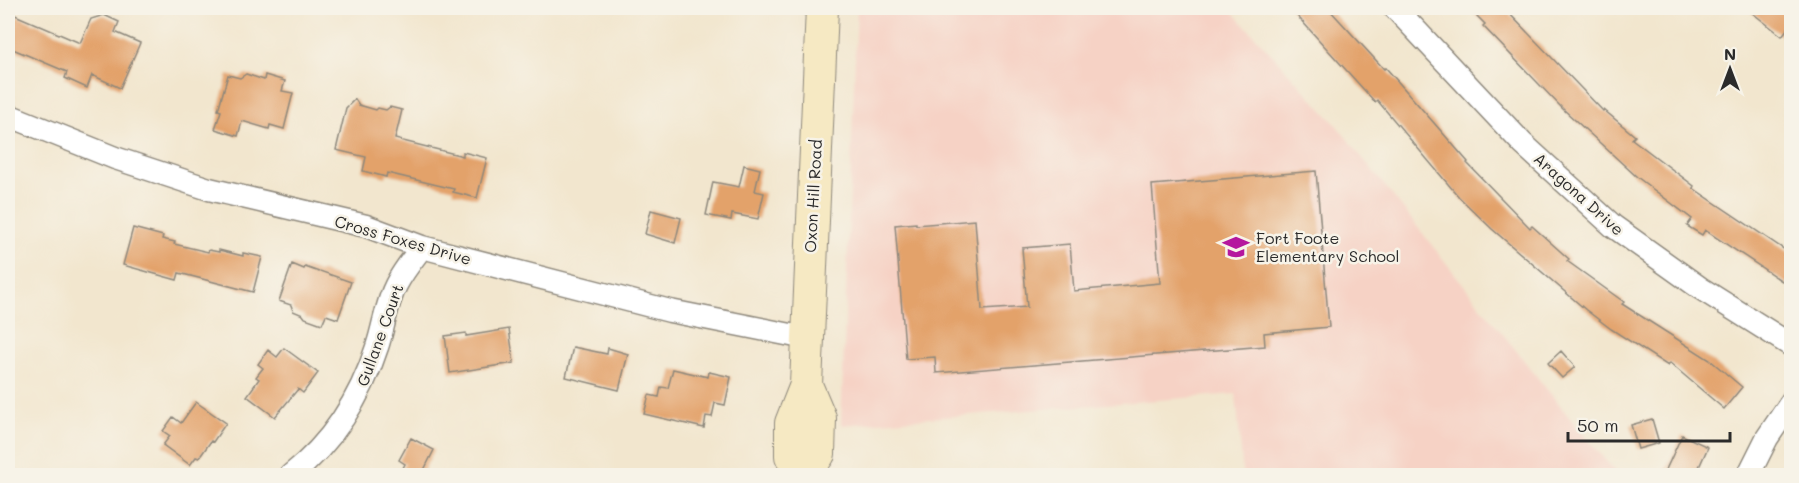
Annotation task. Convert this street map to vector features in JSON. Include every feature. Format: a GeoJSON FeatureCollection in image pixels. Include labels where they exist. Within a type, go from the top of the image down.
{"type":"FeatureCollection","features":[{"type":"Feature","properties":{"kind":"main road","name":"Oxon Hill Road"},"geometry":{"type":"LineString","coordinates":[[803,476],[791,456],[791,423],[806,385],[806,338],[822,8]]}},
{"type":"Feature","properties":{"kind":"street","name":"Aragona Drive"},"geometry":{"type":"LineString","coordinates":[[1395,8],[1523,144],[1613,226],[1700,288],[1791,346]]}},
{"type":"Feature","properties":{"kind":"street","name":"Cross Foxes Drive"},"geometry":{"type":"LineString","coordinates":[[8,115],[115,158],[220,192],[366,226],[422,246],[670,311],[806,338]]}},
{"type":"Feature","properties":{"kind":"street","name":"Gullane Court"},"geometry":{"type":"LineString","coordinates":[[291,476],[322,447],[360,391],[396,284],[422,246]]}},
{"type":"Feature","properties":{"kind":"street"},"geometry":{"type":"LineString","coordinates":[[1748,476],[1767,438],[1791,401]]}},
{"type":"Feature","properties":{"kind":"shaded area"},"geometry":{"type":"Polygon","coordinates":[[[857,8],[1229,8],[1333,121],[1577,427],[1618,475],[1243,475],[1236,394],[841,425],[857,8]]]}},
{"type":"Feature","properties":{"kind":"building"},"geometry":{"type":"Polygon","coordinates":[[[1290,8],[1328,8],[1384,69],[1386,68],[1467,163],[1530,228],[1532,226],[1569,259],[1567,261],[1624,302],[1622,304],[1710,360],[1742,387],[1724,409],[1670,363],[1668,366],[1586,310],[1492,229],[1459,197],[1377,100],[1375,102],[1290,8]]]}},
{"type":"Feature","properties":{"kind":"building"},"geometry":{"type":"Polygon","coordinates":[[[1469,8],[1504,8],[1603,111],[1635,136],[1632,139],[1694,186],[1693,188],[1791,254],[1791,287],[1705,230],[1702,235],[1687,226],[1692,219],[1637,177],[1563,109],[1483,26],[1485,24],[1469,8]]]}},
{"type":"Feature","properties":{"kind":"building"},"geometry":{"type":"Polygon","coordinates":[[[1746,8],[1791,8],[1791,24],[1782,36],[1746,8]]]}},
{"type":"Feature","properties":{"kind":"building"},"geometry":{"type":"Polygon","coordinates":[[[8,12],[80,43],[91,19],[104,15],[119,22],[115,32],[140,43],[120,88],[92,75],[87,88],[65,78],[67,72],[8,47],[8,12]]]}},
{"type":"Feature","properties":{"kind":"building"},"geometry":{"type":"Polygon","coordinates":[[[246,74],[264,80],[265,75],[285,81],[282,91],[293,93],[284,129],[270,125],[269,129],[242,121],[238,136],[215,129],[228,75],[240,78],[246,74]]]}},
{"type":"Feature","properties":{"kind":"building"},"geometry":{"type":"Polygon","coordinates":[[[355,99],[359,105],[376,110],[378,108],[386,110],[390,107],[402,110],[395,139],[463,156],[463,152],[487,158],[477,198],[453,192],[454,189],[387,173],[386,177],[363,171],[366,157],[336,150],[346,108],[355,99]]]}},
{"type":"Feature","properties":{"kind":"building"},"geometry":{"type":"Polygon","coordinates":[[[744,165],[760,169],[755,191],[764,193],[758,219],[732,214],[731,220],[706,215],[713,182],[739,187],[744,165]]]}},
{"type":"Feature","properties":{"kind":"building"},"geometry":{"type":"Polygon","coordinates":[[[1316,171],[1329,327],[1264,333],[1265,346],[936,373],[935,357],[906,359],[895,225],[975,220],[982,310],[1027,307],[1022,248],[1070,244],[1074,291],[1160,283],[1152,185],[1316,171]]]}},
{"type":"Feature","properties":{"kind":"building"},"geometry":{"type":"Polygon","coordinates":[[[651,210],[681,218],[675,243],[645,234],[651,210]]]}},
{"type":"Feature","properties":{"kind":"building"},"geometry":{"type":"Polygon","coordinates":[[[133,228],[163,236],[162,239],[175,242],[174,244],[208,252],[209,250],[219,252],[219,250],[243,256],[243,253],[262,257],[253,292],[179,273],[177,280],[123,265],[133,228]]]}},
{"type":"Feature","properties":{"kind":"building"},"geometry":{"type":"Polygon","coordinates":[[[292,264],[351,282],[338,319],[326,315],[322,324],[305,318],[293,311],[291,305],[279,301],[292,264]]]}},
{"type":"Feature","properties":{"kind":"building"},"geometry":{"type":"Polygon","coordinates":[[[509,329],[514,363],[450,373],[445,336],[466,333],[466,336],[509,329]]]}},
{"type":"Feature","properties":{"kind":"building"},"geometry":{"type":"Polygon","coordinates":[[[573,347],[607,354],[608,348],[628,354],[619,390],[566,377],[573,347]]]}},
{"type":"Feature","properties":{"kind":"building"},"geometry":{"type":"Polygon","coordinates":[[[284,348],[318,373],[303,393],[298,389],[275,417],[247,396],[259,379],[256,377],[263,368],[258,364],[268,350],[277,357],[284,348]]]}},
{"type":"Feature","properties":{"kind":"building"},"geometry":{"type":"Polygon","coordinates":[[[1561,351],[1575,367],[1562,378],[1548,363],[1561,351]]]}},
{"type":"Feature","properties":{"kind":"building"},"geometry":{"type":"Polygon","coordinates":[[[673,369],[708,377],[709,372],[731,377],[725,405],[715,403],[712,417],[706,416],[704,428],[644,414],[649,395],[659,397],[661,387],[668,388],[673,369]]]}},
{"type":"Feature","properties":{"kind":"building"},"geometry":{"type":"Polygon","coordinates":[[[196,402],[226,423],[213,442],[211,441],[199,458],[196,457],[190,465],[163,445],[170,436],[163,431],[173,417],[181,423],[196,402]]]}},
{"type":"Feature","properties":{"kind":"building"},"geometry":{"type":"Polygon","coordinates":[[[1652,419],[1659,443],[1638,449],[1631,425],[1652,419]]]}},
{"type":"Feature","properties":{"kind":"building"},"geometry":{"type":"Polygon","coordinates":[[[1682,435],[1708,447],[1695,476],[1663,476],[1682,435]]]}},
{"type":"Feature","properties":{"kind":"building"},"geometry":{"type":"Polygon","coordinates":[[[411,438],[434,450],[421,476],[399,476],[405,464],[399,460],[411,438]]]}},
{"type":"Feature","properties":{"kind":"place","name":"Fort Foote Elementary School"},"geometry":{"type":"Point","coordinates":[1236,247]}}]}
